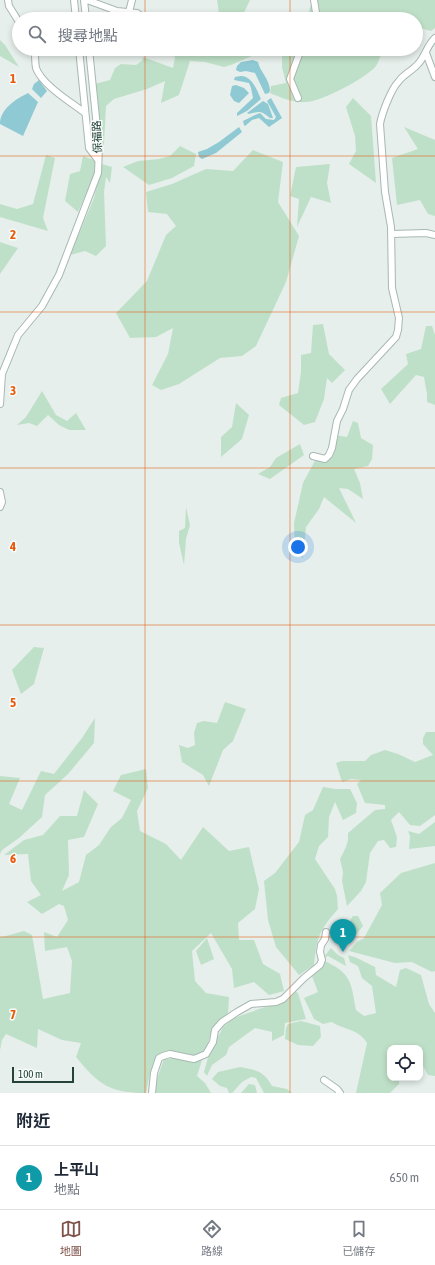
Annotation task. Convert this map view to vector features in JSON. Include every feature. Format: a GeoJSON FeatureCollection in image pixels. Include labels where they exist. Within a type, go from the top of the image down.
{"type":"FeatureCollection","features":[{"type":"Feature","properties":{"kind":"street"},"geometry":{"type":"LineString","coordinates":[[8,0],[9,6],[13,12]]}},
{"type":"Feature","properties":{"kind":"street"},"geometry":{"type":"LineString","coordinates":[[74,0],[75,12]]}},
{"type":"Feature","properties":{"kind":"street"},"geometry":{"type":"LineString","coordinates":[[84,0],[85,12]]}},
{"type":"Feature","properties":{"kind":"street"},"geometry":{"type":"LineString","coordinates":[[87,0],[117,11],[129,12],[132,0]]}},
{"type":"Feature","properties":{"kind":"street"},"geometry":{"type":"LineString","coordinates":[[314,0],[316,12]]}},
{"type":"Feature","properties":{"kind":"street"},"geometry":{"type":"LineString","coordinates":[[313,456],[326,459],[329,455],[332,448],[337,421],[343,409],[349,390],[397,334],[399,318],[392,288],[391,234],[385,192],[380,124],[382,114],[399,80],[418,64],[426,53],[430,42],[435,38]]}},
{"type":"Feature","properties":{"kind":"street"},"geometry":{"type":"LineString","coordinates":[[426,53],[435,78]]}},
{"type":"Feature","properties":{"kind":"street"},"geometry":{"type":"LineString","coordinates":[[35,56],[36,68],[42,77],[52,88],[86,113]]}},
{"type":"Feature","properties":{"kind":"street","name":"保福路"},"geometry":{"type":"LineString","coordinates":[[80,56],[89,148],[98,160]]}},
{"type":"Feature","properties":{"kind":"street","name":"保福路"},"geometry":{"type":"LineString","coordinates":[[90,56],[99,146],[98,160]]}},
{"type":"Feature","properties":{"kind":"street"},"geometry":{"type":"LineString","coordinates":[[298,56],[290,79],[298,98]]}},
{"type":"Feature","properties":{"kind":"street"},"geometry":{"type":"LineString","coordinates":[[0,404],[2,374],[18,336],[42,306],[59,275],[98,173],[98,160]]}},
{"type":"Feature","properties":{"kind":"street"},"geometry":{"type":"LineString","coordinates":[[391,234],[426,233],[435,235]]}},
{"type":"Feature","properties":{"kind":"street"},"geometry":{"type":"LineString","coordinates":[[0,492],[2,502],[0,507]]}},
{"type":"Feature","properties":{"kind":"street"},"geometry":{"type":"LineString","coordinates":[[152,1093],[154,1073],[159,1058],[170,1054],[194,1059],[206,1054],[213,1042],[215,1030],[222,1022],[251,1004],[276,1002],[283,999],[304,978],[320,965],[322,960],[320,952],[326,932]]}},
{"type":"Feature","properties":{"kind":"street"},"geometry":{"type":"LineString","coordinates":[[324,1080],[337,1089],[340,1093]]}},
{"type":"Feature","properties":{"kind":"green space"},"geometry":{"type":"Polygon","coordinates":[[[217,0],[250,0],[244,12],[219,12],[217,0]]]}},
{"type":"Feature","properties":{"kind":"green space"},"geometry":{"type":"Polygon","coordinates":[[[312,0],[435,0],[435,28],[431,31],[423,29],[423,12],[309,12],[312,0]]]}},
{"type":"Feature","properties":{"kind":"green space"},"geometry":{"type":"Polygon","coordinates":[[[0,40],[5,45],[19,67],[0,56],[0,40]]]}},
{"type":"Feature","properties":{"kind":"green space"},"geometry":{"type":"Polygon","coordinates":[[[174,56],[252,56],[224,67],[205,62],[190,61],[179,95],[161,103],[165,81],[147,89],[114,99],[106,106],[104,146],[101,147],[95,84],[110,80],[115,68],[121,64],[136,65],[142,61],[143,57],[173,68],[174,56]]]}},
{"type":"Feature","properties":{"kind":"green space"},"geometry":{"type":"Polygon","coordinates":[[[282,56],[380,56],[376,66],[363,77],[332,94],[306,102],[288,100],[270,93],[271,86],[286,83],[282,67],[282,56]]]}},
{"type":"Feature","properties":{"kind":"green space"},"geometry":{"type":"Polygon","coordinates":[[[353,98],[371,116],[376,183],[349,164],[356,151],[355,136],[346,107],[353,98]]]}},
{"type":"Feature","properties":{"kind":"green space"},"geometry":{"type":"Polygon","coordinates":[[[404,127],[435,140],[435,216],[428,214],[420,200],[397,205],[392,158],[418,149],[404,127]]]}},
{"type":"Feature","properties":{"kind":"green space"},"geometry":{"type":"Polygon","coordinates":[[[180,146],[196,154],[194,166],[172,178],[149,185],[123,167],[138,161],[159,159],[170,156],[180,146]]]}},
{"type":"Feature","properties":{"kind":"green space"},"geometry":{"type":"Polygon","coordinates":[[[253,150],[283,162],[278,202],[299,236],[286,282],[256,346],[242,356],[220,358],[179,384],[161,390],[152,385],[168,354],[173,328],[156,337],[130,338],[116,313],[147,281],[166,235],[176,226],[167,214],[148,212],[146,192],[172,184],[206,169],[233,171],[253,150]]]}},
{"type":"Feature","properties":{"kind":"green space"},"geometry":{"type":"Polygon","coordinates":[[[46,155],[55,158],[43,218],[48,231],[0,217],[0,204],[17,209],[33,204],[46,155]]]}},
{"type":"Feature","properties":{"kind":"green space"},"geometry":{"type":"Polygon","coordinates":[[[83,156],[96,161],[96,172],[78,212],[65,201],[70,174],[80,171],[83,156]]]}},
{"type":"Feature","properties":{"kind":"green space"},"geometry":{"type":"Polygon","coordinates":[[[102,164],[112,167],[110,183],[106,177],[104,192],[106,246],[96,256],[85,251],[70,255],[94,198],[102,164]]]}},
{"type":"Feature","properties":{"kind":"green space"},"geometry":{"type":"Polygon","coordinates":[[[330,164],[327,183],[331,203],[311,197],[297,227],[299,199],[290,196],[296,167],[330,164]]]}},
{"type":"Feature","properties":{"kind":"green space"},"geometry":{"type":"Polygon","coordinates":[[[0,242],[18,248],[0,274],[0,242]]]}},
{"type":"Feature","properties":{"kind":"green space"},"geometry":{"type":"Polygon","coordinates":[[[323,324],[329,354],[345,370],[332,383],[327,378],[324,399],[315,422],[304,425],[279,405],[281,398],[298,393],[301,372],[301,355],[311,353],[313,325],[323,324]]]}},
{"type":"Feature","properties":{"kind":"green space"},"geometry":{"type":"Polygon","coordinates":[[[426,326],[432,326],[435,335],[435,405],[427,402],[424,377],[416,375],[390,404],[381,389],[408,364],[406,354],[421,349],[426,326]]]}},
{"type":"Feature","properties":{"kind":"green space"},"geometry":{"type":"Polygon","coordinates":[[[42,391],[56,415],[67,421],[76,413],[86,430],[69,430],[59,425],[48,415],[37,426],[29,423],[17,425],[26,417],[42,391]]]}},
{"type":"Feature","properties":{"kind":"green space"},"geometry":{"type":"Polygon","coordinates":[[[236,403],[249,415],[242,439],[221,457],[221,437],[232,427],[236,403]]]}},
{"type":"Feature","properties":{"kind":"green space"},"geometry":{"type":"Polygon","coordinates":[[[353,421],[358,423],[361,438],[373,445],[372,459],[368,466],[354,469],[360,483],[363,499],[348,489],[339,488],[356,523],[324,497],[319,509],[306,527],[303,558],[295,551],[294,523],[303,483],[318,455],[325,458],[334,435],[347,437],[353,421]]]}},
{"type":"Feature","properties":{"kind":"green space"},"geometry":{"type":"Polygon","coordinates":[[[300,444],[304,455],[270,479],[258,474],[270,467],[276,458],[300,444]]]}},
{"type":"Feature","properties":{"kind":"green space"},"geometry":{"type":"Polygon","coordinates":[[[186,507],[190,525],[186,539],[184,565],[179,543],[179,531],[185,528],[186,507]]]}},
{"type":"Feature","properties":{"kind":"green space"},"geometry":{"type":"Polygon","coordinates":[[[34,647],[44,648],[34,684],[21,694],[12,670],[34,647]]]}},
{"type":"Feature","properties":{"kind":"green space"},"geometry":{"type":"Polygon","coordinates":[[[225,702],[246,709],[233,741],[223,750],[209,786],[203,775],[182,762],[179,745],[188,748],[195,745],[194,733],[197,723],[204,721],[217,723],[225,702]]]}},
{"type":"Feature","properties":{"kind":"green space"},"geometry":{"type":"Polygon","coordinates":[[[95,718],[94,743],[68,774],[45,795],[42,817],[19,838],[2,850],[0,854],[0,776],[20,778],[9,804],[22,810],[41,771],[54,774],[82,738],[95,718]]]}},
{"type":"Feature","properties":{"kind":"green space"},"geometry":{"type":"Polygon","coordinates":[[[426,732],[435,732],[435,815],[420,826],[410,825],[399,812],[391,820],[397,837],[396,847],[390,848],[384,840],[378,841],[370,853],[366,882],[361,891],[347,906],[342,881],[343,872],[340,859],[346,847],[348,833],[375,810],[385,809],[385,805],[365,803],[357,784],[361,780],[351,779],[342,782],[336,763],[342,761],[365,761],[371,755],[385,750],[415,762],[433,755],[423,744],[423,738],[426,732]]]}},
{"type":"Feature","properties":{"kind":"green space"},"geometry":{"type":"Polygon","coordinates":[[[146,769],[148,788],[137,811],[140,831],[166,844],[181,860],[203,827],[229,851],[249,847],[259,889],[255,909],[238,923],[239,940],[254,940],[263,964],[280,974],[284,991],[269,995],[254,982],[234,988],[232,969],[211,933],[192,951],[195,981],[206,993],[229,997],[228,1013],[211,1034],[207,1046],[202,1053],[196,1056],[167,1051],[157,1056],[149,1078],[146,1093],[133,1093],[113,1089],[105,1085],[91,1074],[76,1057],[81,1043],[62,1040],[38,1029],[37,1048],[6,1034],[2,1040],[0,1050],[0,937],[24,931],[32,935],[43,999],[70,993],[72,961],[67,947],[45,951],[44,932],[57,937],[68,920],[64,906],[59,904],[42,914],[27,902],[41,895],[31,881],[28,854],[4,855],[24,840],[43,835],[60,816],[77,816],[84,790],[98,804],[84,837],[68,840],[69,875],[62,891],[79,882],[86,855],[99,845],[111,827],[122,818],[131,800],[113,791],[121,775],[146,769]]]}},
{"type":"Feature","properties":{"kind":"green space"},"geometry":{"type":"Polygon","coordinates":[[[323,787],[350,789],[357,803],[356,813],[343,820],[335,802],[329,817],[328,837],[319,846],[315,859],[335,889],[338,909],[320,934],[316,947],[314,965],[299,975],[276,947],[268,920],[264,881],[275,873],[299,842],[305,815],[313,810],[323,787]]]}},
{"type":"Feature","properties":{"kind":"green space"},"geometry":{"type":"Polygon","coordinates":[[[435,822],[435,846],[409,849],[410,836],[408,831],[419,834],[435,822]]]}},
{"type":"Feature","properties":{"kind":"green space"},"geometry":{"type":"Polygon","coordinates":[[[435,863],[435,971],[432,972],[412,962],[395,963],[349,951],[357,942],[364,938],[382,905],[380,893],[401,873],[435,863]]]}},
{"type":"Feature","properties":{"kind":"green space"},"geometry":{"type":"Polygon","coordinates":[[[353,916],[358,916],[363,926],[349,943],[345,941],[335,942],[329,932],[333,931],[337,935],[346,927],[353,916]]]}},
{"type":"Feature","properties":{"kind":"green space"},"geometry":{"type":"Polygon","coordinates":[[[207,938],[214,959],[201,965],[196,951],[207,938]]]}},
{"type":"Feature","properties":{"kind":"green space"},"geometry":{"type":"Polygon","coordinates":[[[331,948],[338,955],[344,958],[346,966],[328,956],[323,958],[331,948]]]}},
{"type":"Feature","properties":{"kind":"green space"},"geometry":{"type":"Polygon","coordinates":[[[348,955],[375,967],[376,975],[396,987],[400,970],[406,968],[421,975],[429,1004],[435,1013],[435,1076],[428,1075],[423,1066],[423,1045],[387,1045],[387,1081],[399,1081],[399,1084],[390,1093],[356,1093],[367,1043],[364,1038],[356,1032],[332,1022],[323,1024],[314,1019],[304,998],[318,992],[312,976],[321,969],[325,961],[341,970],[349,980],[356,1010],[364,1016],[376,1013],[372,986],[362,978],[358,966],[350,962],[348,955]]]}},
{"type":"Feature","properties":{"kind":"green space"},"geometry":{"type":"Polygon","coordinates":[[[295,991],[298,993],[306,1019],[285,1023],[284,1035],[272,1041],[272,1032],[255,1028],[229,1047],[226,1055],[212,1065],[207,1076],[204,1072],[209,1054],[223,1027],[234,1018],[281,1003],[295,991]]]}},
{"type":"Feature","properties":{"kind":"green space"},"geometry":{"type":"Polygon","coordinates":[[[301,1021],[320,1026],[321,1037],[313,1046],[298,1045],[285,1039],[288,1024],[301,1021]]]}},
{"type":"Feature","properties":{"kind":"green space"},"geometry":{"type":"Polygon","coordinates":[[[175,1058],[190,1062],[202,1060],[197,1076],[205,1083],[211,1093],[155,1093],[153,1090],[164,1059],[175,1058]]]}},
{"type":"Feature","properties":{"kind":"green space"},"geometry":{"type":"Polygon","coordinates":[[[240,1067],[251,1069],[263,1074],[272,1086],[287,1089],[292,1093],[264,1093],[256,1078],[251,1077],[242,1082],[232,1093],[229,1093],[227,1088],[220,1086],[212,1079],[218,1072],[240,1067]]]}},
{"type":"Feature","properties":{"kind":"green space"},"geometry":{"type":"Polygon","coordinates":[[[249,1084],[255,1085],[257,1093],[241,1093],[249,1084]]]}},
{"type":"Feature","properties":{"kind":"water"},"geometry":{"type":"Polygon","coordinates":[[[253,60],[258,62],[268,82],[270,90],[269,93],[265,94],[255,73],[246,71],[240,72],[236,70],[237,66],[241,62],[253,60]]]}},
{"type":"Feature","properties":{"kind":"water"},"geometry":{"type":"Polygon","coordinates":[[[241,76],[248,78],[251,81],[261,99],[247,111],[237,116],[237,113],[253,98],[249,83],[234,80],[235,77],[241,76]]]}},
{"type":"Feature","properties":{"kind":"water"},"geometry":{"type":"Polygon","coordinates":[[[39,80],[47,91],[41,98],[32,89],[34,84],[39,80]]]}},
{"type":"Feature","properties":{"kind":"water"},"geometry":{"type":"Polygon","coordinates":[[[236,85],[244,88],[249,93],[239,103],[234,101],[230,95],[232,86],[236,85]]]}},
{"type":"Feature","properties":{"kind":"water"},"geometry":{"type":"Polygon","coordinates":[[[28,93],[38,102],[23,136],[0,124],[6,109],[14,101],[28,93]]]}},
{"type":"Feature","properties":{"kind":"water"},"geometry":{"type":"Polygon","coordinates":[[[271,98],[282,118],[269,127],[259,118],[252,120],[245,126],[243,121],[260,113],[266,119],[274,120],[276,117],[267,101],[271,98]]]}},
{"type":"Feature","properties":{"kind":"water"},"geometry":{"type":"Polygon","coordinates":[[[263,101],[268,104],[273,118],[270,118],[260,112],[247,113],[263,101]]]}},
{"type":"Feature","properties":{"kind":"water"},"geometry":{"type":"Polygon","coordinates":[[[239,127],[242,132],[216,153],[202,159],[199,157],[198,152],[219,142],[239,127]]]}},
{"type":"Feature","properties":{"kind":"place","name":"上平山"},"geometry":{"type":"Point","coordinates":[343,952]}}]}
